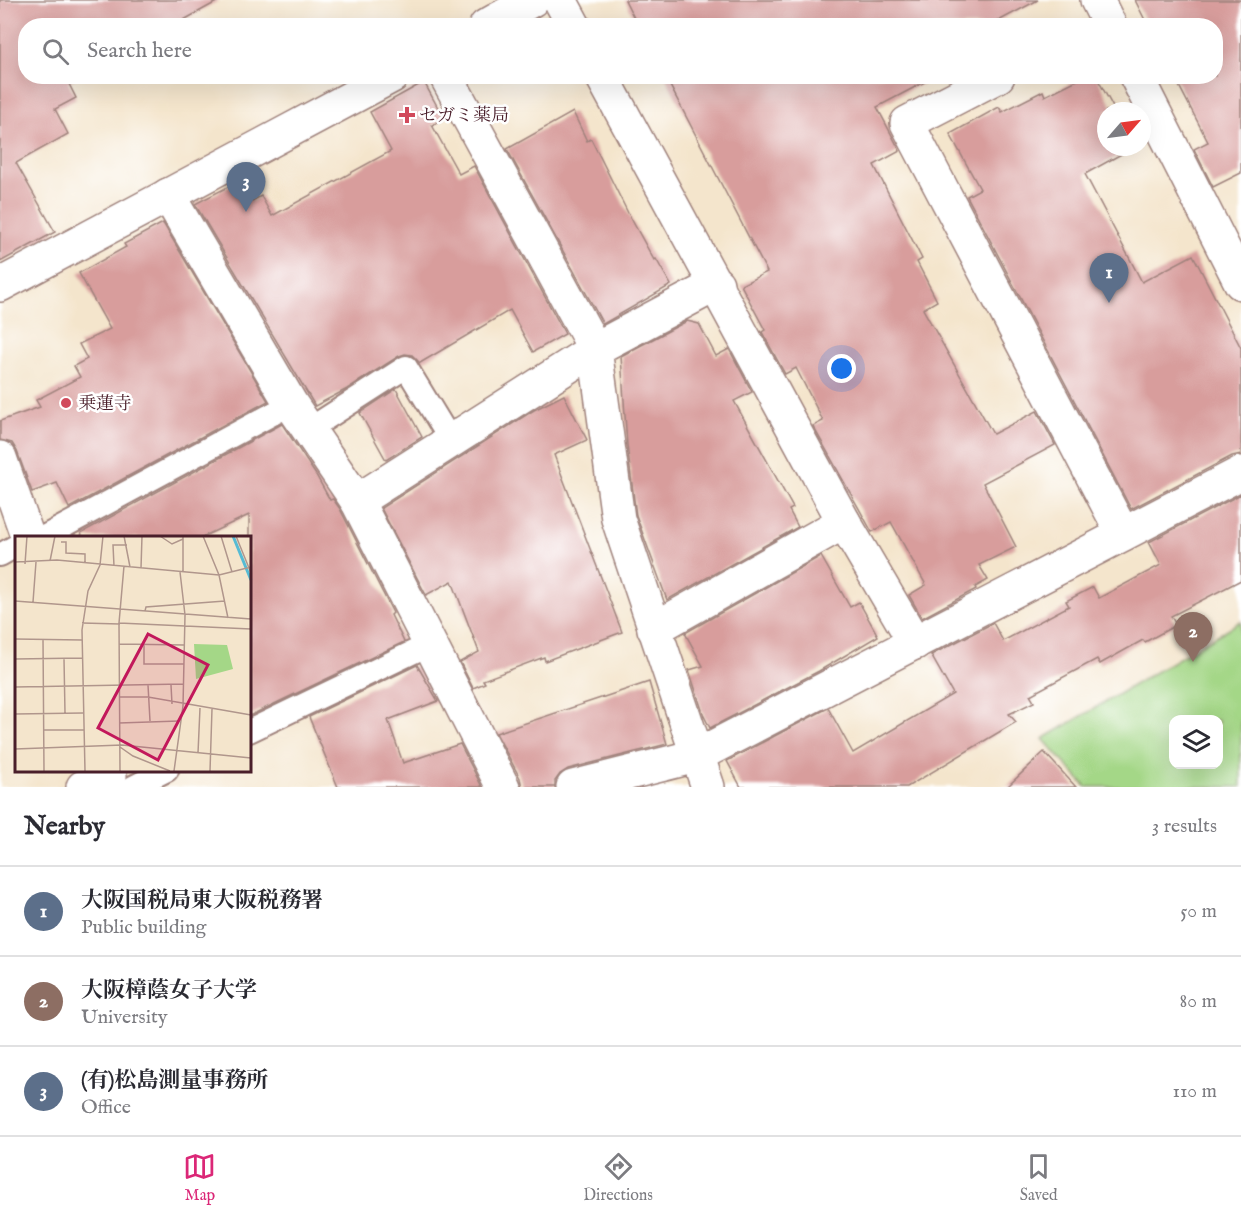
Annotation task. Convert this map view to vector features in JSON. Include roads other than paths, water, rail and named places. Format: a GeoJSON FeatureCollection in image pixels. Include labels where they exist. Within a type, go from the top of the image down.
{"type":"FeatureCollection","features":[{"type":"Feature","properties":{"kind":"street"},"geometry":{"type":"LineString","coordinates":[[500,18],[532,0]]}},
{"type":"Feature","properties":{"kind":"street"},"geometry":{"type":"LineString","coordinates":[[560,0],[570,18]]}},
{"type":"Feature","properties":{"kind":"street"},"geometry":{"type":"LineString","coordinates":[[0,285],[377,84]]}},
{"type":"Feature","properties":{"kind":"street"},"geometry":{"type":"LineString","coordinates":[[450,84],[595,349],[618,519],[708,787]]}},
{"type":"Feature","properties":{"kind":"street"},"geometry":{"type":"LineString","coordinates":[[606,84],[717,284],[844,522],[915,643]]}},
{"type":"Feature","properties":{"kind":"street"},"geometry":{"type":"LineString","coordinates":[[983,84],[907,123],[1124,534]]}},
{"type":"Feature","properties":{"kind":"street"},"geometry":{"type":"LineString","coordinates":[[1140,84],[1241,283]]}},
{"type":"Feature","properties":{"kind":"street"},"geometry":{"type":"LineString","coordinates":[[168,195],[299,417],[357,501],[503,787]]}},
{"type":"Feature","properties":{"kind":"street"},"geometry":{"type":"LineString","coordinates":[[357,501],[595,349],[717,284]]}},
{"type":"Feature","properties":{"kind":"street"},"geometry":{"type":"LineString","coordinates":[[0,458],[27,536]]}},
{"type":"Feature","properties":{"kind":"street"},"geometry":{"type":"LineString","coordinates":[[573,787],[696,756],[1241,474]]}},
{"type":"Feature","properties":{"kind":"street"},"geometry":{"type":"LineString","coordinates":[[654,629],[844,522]]}},
{"type":"Feature","properties":{"kind":"lane"},"geometry":{"type":"LineString","coordinates":[[46,536],[406,367],[452,441]]}},
{"type":"Feature","properties":{"kind":"lane"},"geometry":{"type":"LineString","coordinates":[[0,555],[15,547]]}},
{"type":"Feature","properties":{"kind":"lane"},"geometry":{"type":"LineString","coordinates":[[250,731],[430,644]]}},
{"type":"Feature","properties":{"kind":"lane"},"geometry":{"type":"LineString","coordinates":[[109,782],[162,772]]}},
{"type":"Feature","properties":{"kind":"place","name":"セガミ薬局"},"geometry":{"type":"Point","coordinates":[407,115]}},
{"type":"Feature","properties":{"kind":"place","name":"(有)松島測量事務所"},"geometry":{"type":"Point","coordinates":[246,212]}},
{"type":"Feature","properties":{"kind":"place","name":"大阪国税局東大阪税務署"},"geometry":{"type":"Point","coordinates":[1109,303]}},
{"type":"Feature","properties":{"kind":"place","name":"乗蓮寺"},"geometry":{"type":"Point","coordinates":[66,403]}},
{"type":"Feature","properties":{"kind":"place","name":"大阪樟蔭女子大学"},"geometry":{"type":"Point","coordinates":[1193,662]}}]}
